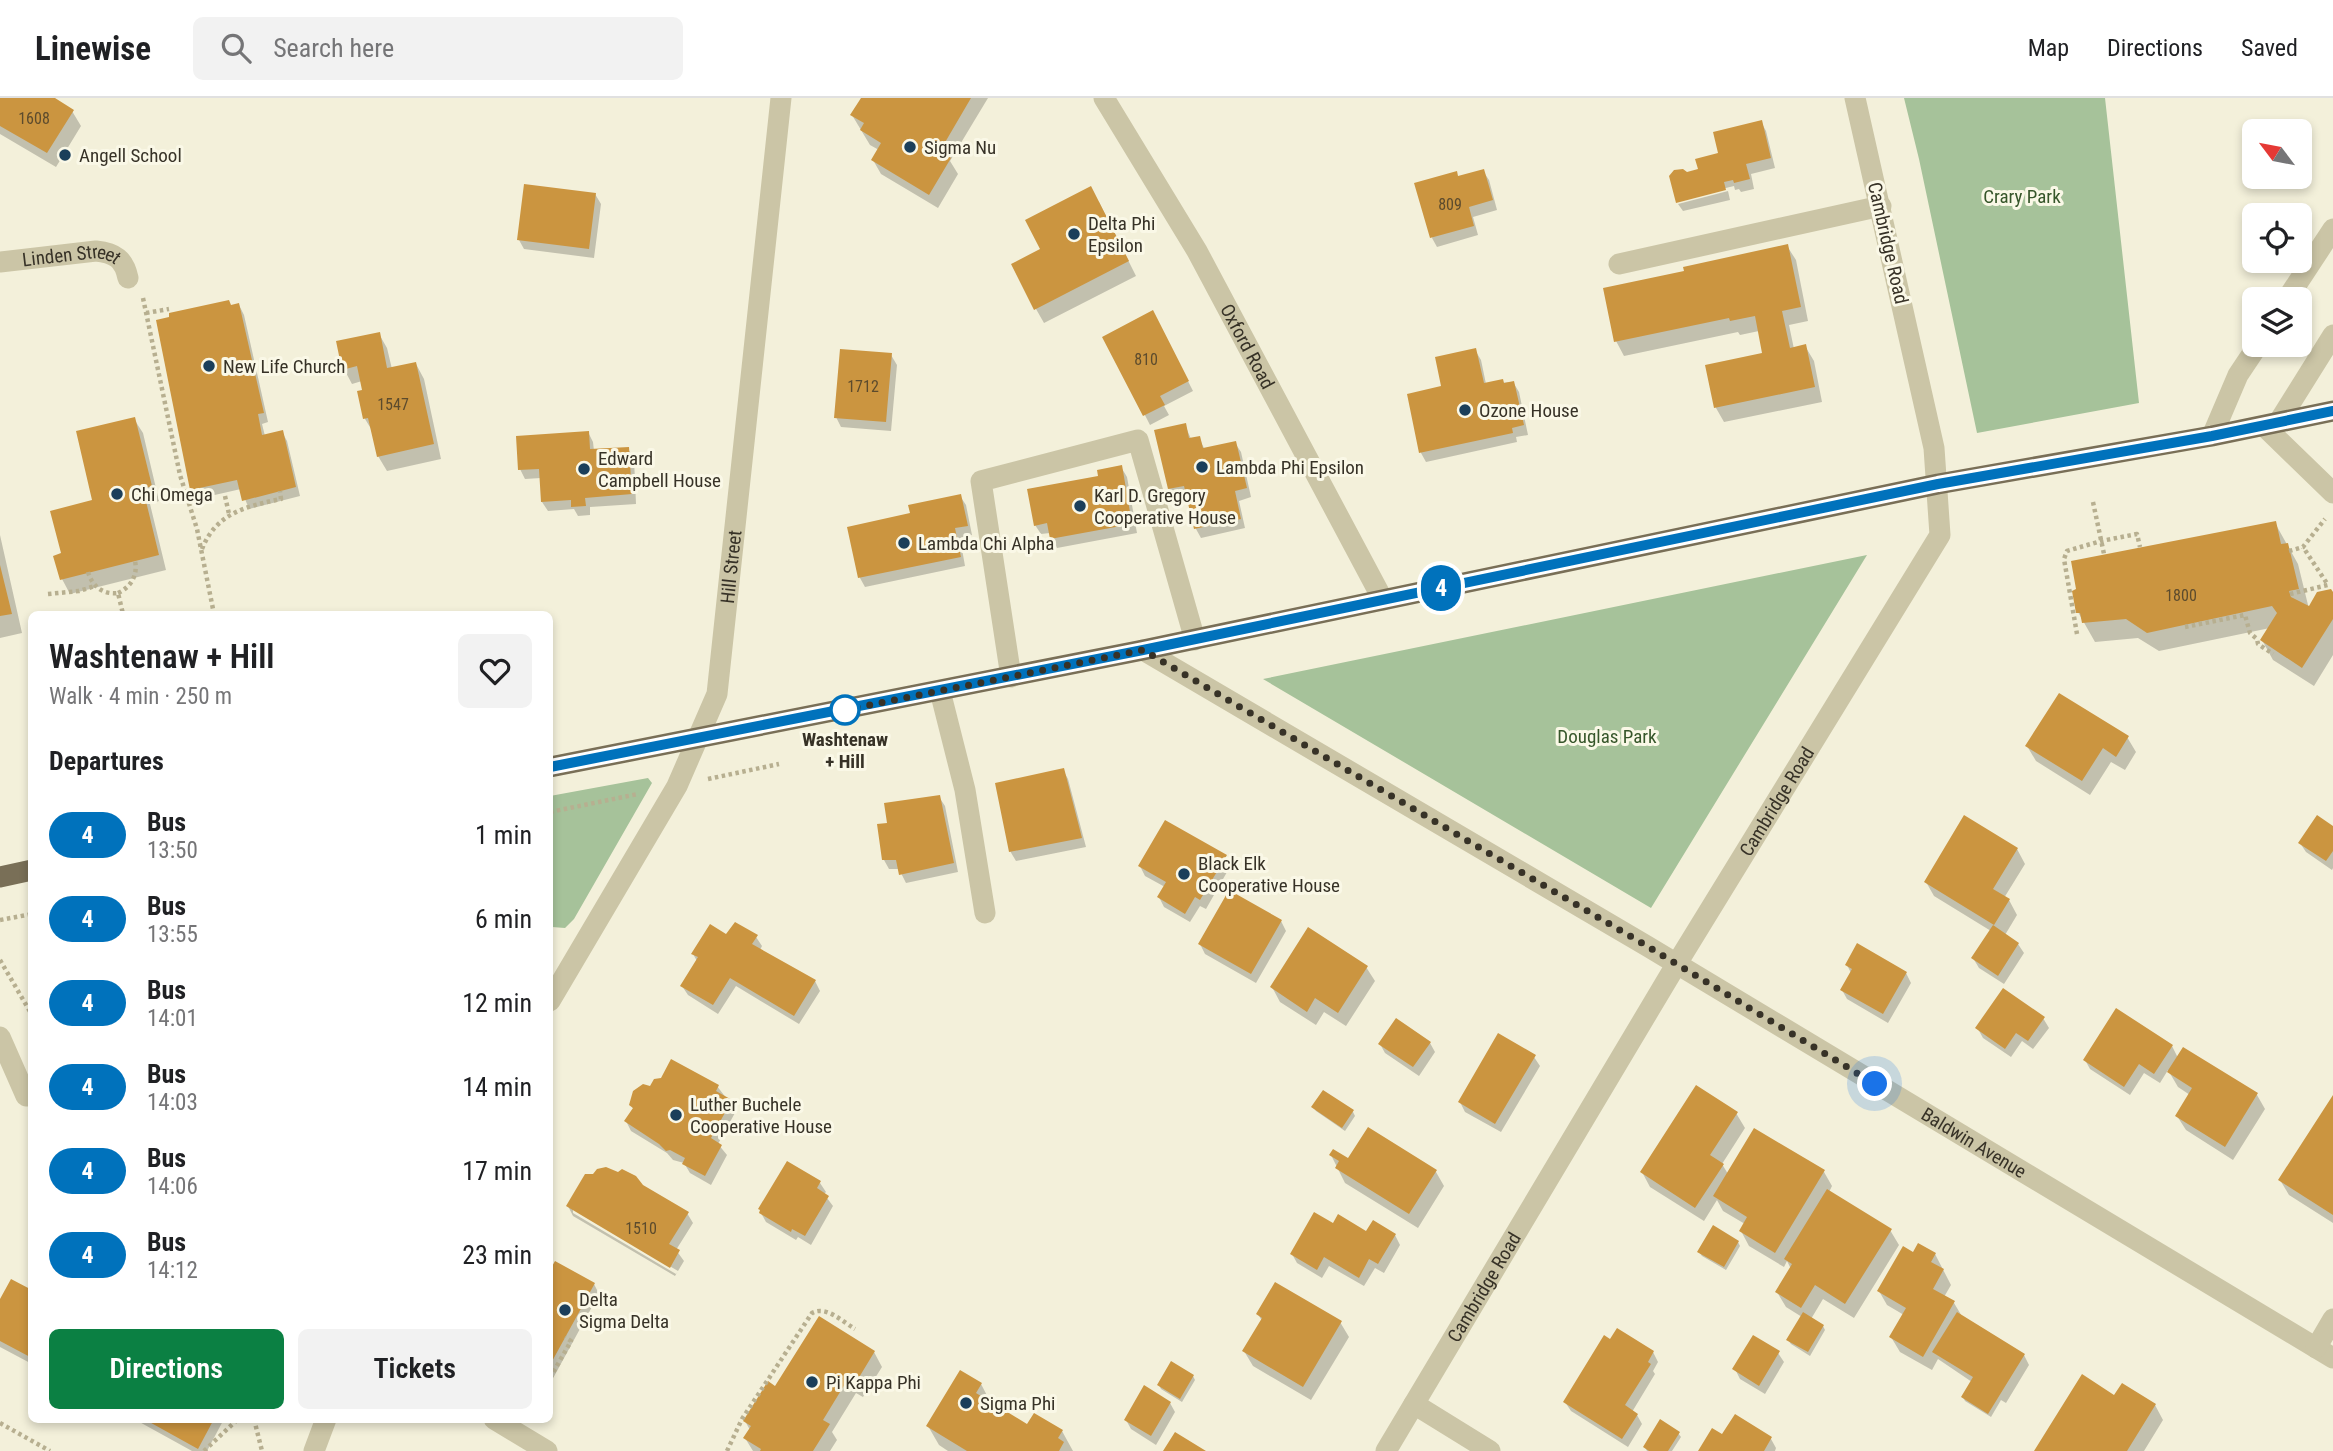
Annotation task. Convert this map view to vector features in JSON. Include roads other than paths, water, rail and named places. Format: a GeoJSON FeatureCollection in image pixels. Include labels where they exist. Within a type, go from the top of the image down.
{"type":"FeatureCollection","features":[{"type":"Feature","properties":{"kind":"main road"},"geometry":{"type":"LineString","coordinates":[[553,766],[1195,640],[1938,484],[2212,436],[2333,411]]}},
{"type":"Feature","properties":{"kind":"main road"},"geometry":{"type":"LineString","coordinates":[[0,877],[28,871]]}},
{"type":"Feature","properties":{"kind":"street","name":"Hill Street"},"geometry":{"type":"LineString","coordinates":[[553,990],[677,786],[717,694],[781,98]]}},
{"type":"Feature","properties":{"kind":"street","name":"Oxford Road"},"geometry":{"type":"LineString","coordinates":[[1104,98],[1196,251],[1383,600]]}},
{"type":"Feature","properties":{"kind":"street","name":"Cambridge Road"},"geometry":{"type":"LineString","coordinates":[[1386,1451],[1676,965],[1940,535],[1934,448],[1855,98]]}},
{"type":"Feature","properties":{"kind":"street"},"geometry":{"type":"LineString","coordinates":[[1619,264],[1881,206]]}},
{"type":"Feature","properties":{"kind":"street"},"geometry":{"type":"LineString","coordinates":[[2295,287],[2333,229]]}},
{"type":"Feature","properties":{"kind":"street","name":"Linden Street"},"geometry":{"type":"LineString","coordinates":[[0,262],[96,251],[109,252],[121,260],[128,278]]}},
{"type":"Feature","properties":{"kind":"street"},"geometry":{"type":"LineString","coordinates":[[2333,335],[2271,424],[2333,493]]}},
{"type":"Feature","properties":{"kind":"street"},"geometry":{"type":"LineString","coordinates":[[2212,436],[2238,375],[2250,357]]}},
{"type":"Feature","properties":{"kind":"street"},"geometry":{"type":"LineString","coordinates":[[1011,677],[981,481],[1138,440],[1195,640]]}},
{"type":"Feature","properties":{"kind":"street","name":"Baldwin Avenue"},"geometry":{"type":"LineString","coordinates":[[1143,650],[2324,1353]]}},
{"type":"Feature","properties":{"kind":"street"},"geometry":{"type":"LineString","coordinates":[[940,691],[965,790],[985,913]]}},
{"type":"Feature","properties":{"kind":"street"},"geometry":{"type":"LineString","coordinates":[[0,1037],[28,1095]]}},
{"type":"Feature","properties":{"kind":"street"},"geometry":{"type":"LineString","coordinates":[[2324,1353],[2333,1319]]}},
{"type":"Feature","properties":{"kind":"street"},"geometry":{"type":"LineString","coordinates":[[1414,1404],[1490,1451]]}},
{"type":"Feature","properties":{"kind":"street"},"geometry":{"type":"LineString","coordinates":[[314,1451],[324,1423]]}},
{"type":"Feature","properties":{"kind":"street"},"geometry":{"type":"LineString","coordinates":[[501,1423],[547,1451]]}},
{"type":"Feature","properties":{"kind":"place","name":"Sigma Nu"},"geometry":{"type":"Point","coordinates":[910,147]}},
{"type":"Feature","properties":{"kind":"place","name":"Angell School"},"geometry":{"type":"Point","coordinates":[65,155]}},
{"type":"Feature","properties":{"kind":"place","name":"Delta Phi Epsilon"},"geometry":{"type":"Point","coordinates":[1074,234]}},
{"type":"Feature","properties":{"kind":"place","name":"New Life Church"},"geometry":{"type":"Point","coordinates":[209,366]}},
{"type":"Feature","properties":{"kind":"place","name":"Ozone House"},"geometry":{"type":"Point","coordinates":[1465,410]}},
{"type":"Feature","properties":{"kind":"place","name":"Lambda Phi Epsilon"},"geometry":{"type":"Point","coordinates":[1202,467]}},
{"type":"Feature","properties":{"kind":"place","name":"Edward Campbell House"},"geometry":{"type":"Point","coordinates":[584,469]}},
{"type":"Feature","properties":{"kind":"place","name":"Chi Omega"},"geometry":{"type":"Point","coordinates":[117,494]}},
{"type":"Feature","properties":{"kind":"place","name":"Karl D. Gregory Cooperative House"},"geometry":{"type":"Point","coordinates":[1080,506]}},
{"type":"Feature","properties":{"kind":"place","name":"Lambda Chi Alpha"},"geometry":{"type":"Point","coordinates":[904,543]}},
{"type":"Feature","properties":{"kind":"place","name":"Washtenaw + Hill"},"geometry":{"type":"Point","coordinates":[845,710]}},
{"type":"Feature","properties":{"kind":"place","name":"Black Elk Cooperative House"},"geometry":{"type":"Point","coordinates":[1184,874]}},
{"type":"Feature","properties":{"kind":"place","name":"Luther Buchele Cooperative House"},"geometry":{"type":"Point","coordinates":[676,1115]}},
{"type":"Feature","properties":{"kind":"place","name":"Delta Sigma Delta"},"geometry":{"type":"Point","coordinates":[565,1310]}},
{"type":"Feature","properties":{"kind":"place","name":"Pi Kappa Phi"},"geometry":{"type":"Point","coordinates":[812,1382]}},
{"type":"Feature","properties":{"kind":"place","name":"Sigma Phi"},"geometry":{"type":"Point","coordinates":[966,1403]}},
{"type":"Feature","properties":{"kind":"park label","name":"Crary Park"},"geometry":{"type":"Point","coordinates":[2022,196]}},
{"type":"Feature","properties":{"kind":"park label","name":"Douglas Park"},"geometry":{"type":"Point","coordinates":[1607,736]}}]}
